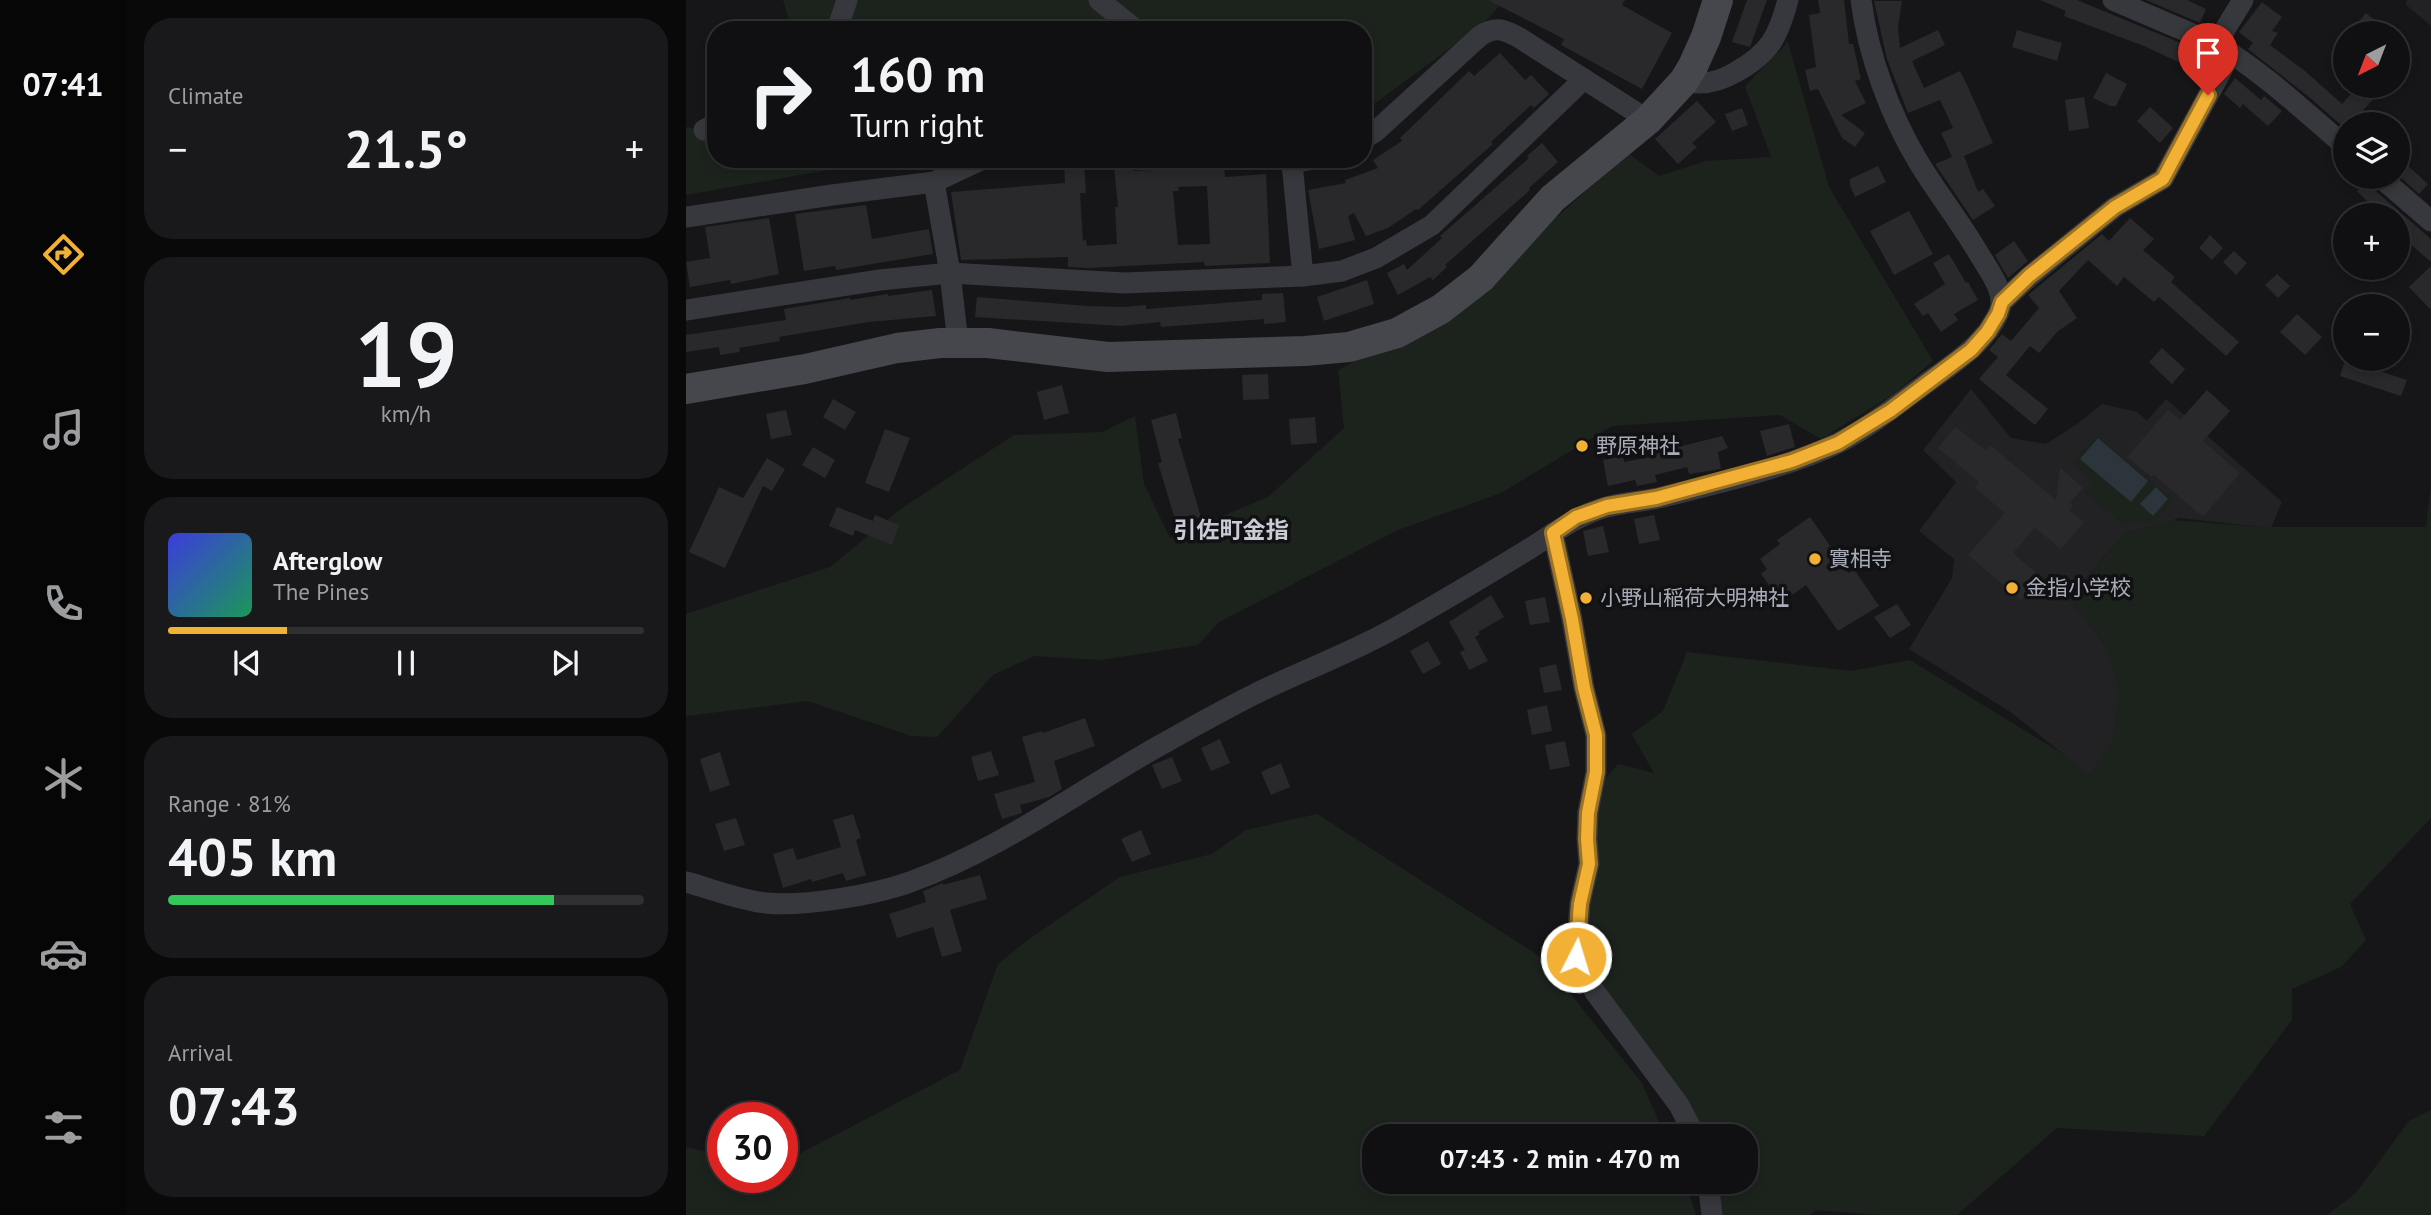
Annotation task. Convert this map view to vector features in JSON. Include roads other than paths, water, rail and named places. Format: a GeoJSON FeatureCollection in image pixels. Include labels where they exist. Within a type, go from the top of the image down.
{"type":"FeatureCollection","features":[{"type":"Feature","properties":{"kind":"street"},"geometry":{"type":"LineString","coordinates":[[840,21],[847,0]]}},
{"type":"Feature","properties":{"kind":"street"},"geometry":{"type":"LineString","coordinates":[[1099,0],[1125,21]]}},
{"type":"Feature","properties":{"kind":"street"},"geometry":{"type":"LineString","coordinates":[[686,389],[805,369],[897,348],[958,343],[988,343],[1108,357],[1305,351],[1349,347],[1397,333],[1441,309],[1481,278],[1553,198],[1648,120],[1684,81],[1706,37],[1718,0]]}},
{"type":"Feature","properties":{"kind":"street"},"geometry":{"type":"LineString","coordinates":[[1684,81],[1698,85],[1725,79],[1760,58],[1777,31],[1788,0]]}},
{"type":"Feature","properties":{"kind":"street"},"geometry":{"type":"LineString","coordinates":[[1861,0],[1874,60],[1899,127],[1997,284],[2002,302]]}},
{"type":"Feature","properties":{"kind":"street"},"geometry":{"type":"LineString","coordinates":[[2112,0],[2224,48],[2333,136]]}},
{"type":"Feature","properties":{"kind":"street"},"geometry":{"type":"LineString","coordinates":[[686,882],[766,903],[807,901],[864,893],[919,878],[993,846],[1081,791],[1234,705],[1390,632],[1483,577],[1576,517],[1607,506],[1656,498],[1792,461],[1838,443],[1890,411],[1971,350],[1987,332],[2002,302],[2029,276],[2115,207],[2163,179],[2224,48],[2243,0]]}},
{"type":"Feature","properties":{"kind":"street"},"geometry":{"type":"LineString","coordinates":[[1372,134],[1480,36],[1494,28],[1504,29],[1518,37],[1648,120]]}},
{"type":"Feature","properties":{"kind":"street"},"geometry":{"type":"LineString","coordinates":[[686,310],[880,280],[950,273],[1124,284],[1303,276],[1342,271],[1376,258],[1432,225],[1584,79]]}},
{"type":"Feature","properties":{"kind":"street"},"geometry":{"type":"LineString","coordinates":[[686,217],[934,182],[964,168]]}},
{"type":"Feature","properties":{"kind":"street"},"geometry":{"type":"LineString","coordinates":[[1288,168],[1303,276]]}},
{"type":"Feature","properties":{"kind":"street"},"geometry":{"type":"LineString","coordinates":[[934,182],[950,273],[958,343]]}},
{"type":"Feature","properties":{"kind":"street"},"geometry":{"type":"LineString","coordinates":[[2394,189],[2431,222]]}},
{"type":"Feature","properties":{"kind":"street"},"geometry":{"type":"LineString","coordinates":[[1553,533],[1596,735],[1596,772],[1588,813],[1589,864],[1580,904],[1576,957],[1595,992],[1679,1105],[1689,1124]]}},
{"type":"Feature","properties":{"kind":"street"},"geometry":{"type":"LineString","coordinates":[[1710,1194],[1712,1215]]}},
{"type":"Feature","properties":{"kind":"place","name":"野原神社"},"geometry":{"type":"Point","coordinates":[1582,446]}},
{"type":"Feature","properties":{"kind":"place","name":"實相寺"},"geometry":{"type":"Point","coordinates":[1815,559]}},
{"type":"Feature","properties":{"kind":"place","name":"金指小学校"},"geometry":{"type":"Point","coordinates":[2012,588]}},
{"type":"Feature","properties":{"kind":"place","name":"小野山稲荷大明神社"},"geometry":{"type":"Point","coordinates":[1586,598]}},
{"type":"Feature","properties":{"kind":"district","name":"引佐町金指"},"geometry":{"type":"Point","coordinates":[1231,530]}}]}
